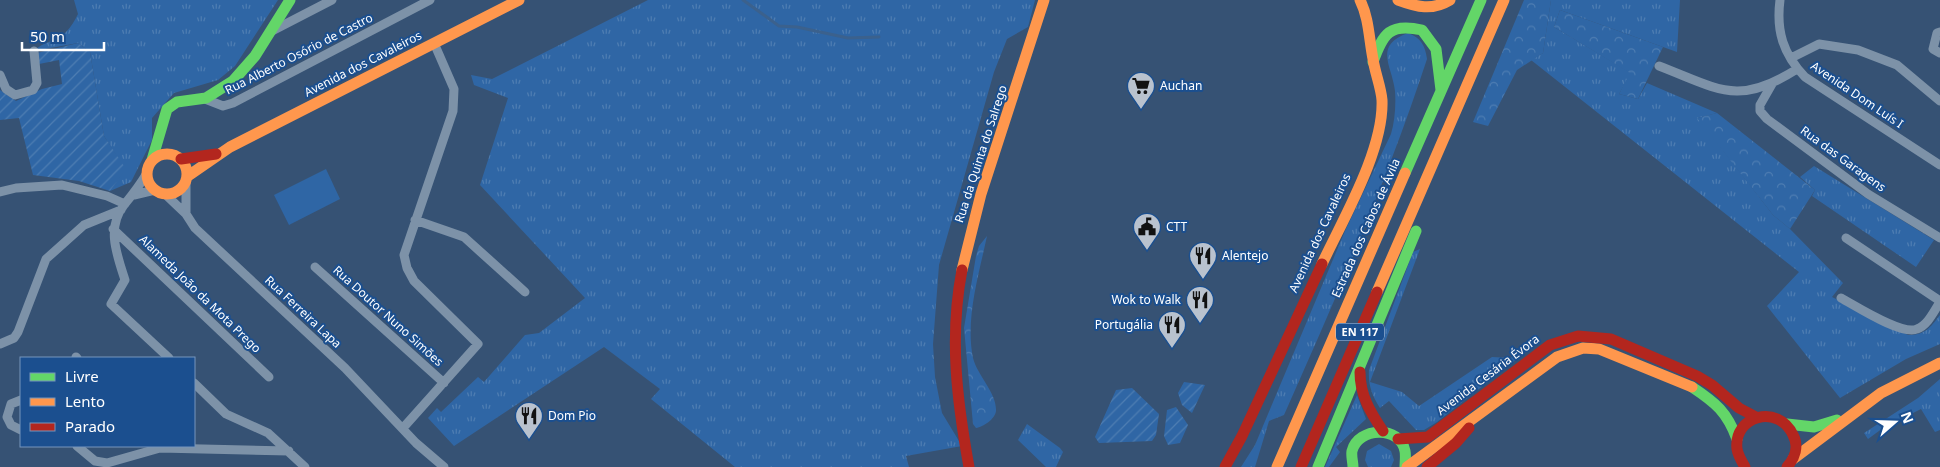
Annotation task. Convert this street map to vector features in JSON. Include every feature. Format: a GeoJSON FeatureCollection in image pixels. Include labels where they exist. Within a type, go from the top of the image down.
{"type":"FeatureCollection","features":[{"type":"Feature","properties":{"kind":"main road"},"geometry":{"type":"LineString","coordinates":[[152,160],[163,154],[170,154],[182,159],[187,170],[187,180],[178,192],[166,195],[155,190],[150,186],[147,173],[161,136],[163,115],[172,105],[191,98],[205,99],[246,67],[290,0]]}},
{"type":"Feature","properties":{"kind":"main road","name":"Avenida dos Cavaleiros"},"geometry":{"type":"LineString","coordinates":[[187,180],[221,153],[519,0]]}},
{"type":"Feature","properties":{"kind":"main road","name":"Rua da Quinta do Salrego"},"geometry":{"type":"LineString","coordinates":[[969,467],[955,366],[956,314],[960,286],[974,216],[1044,0]]}},
{"type":"Feature","properties":{"kind":"main road","name":"Avenida dos Cavaleiros"},"geometry":{"type":"LineString","coordinates":[[1224,467],[1242,436],[1369,162],[1383,115],[1379,81],[1373,62],[1366,12],[1360,0]]}},
{"type":"Feature","properties":{"kind":"main road"},"geometry":{"type":"LineString","coordinates":[[1398,0],[1418,8],[1439,7],[1450,0]]}},
{"type":"Feature","properties":{"kind":"main road","name":"Estrada dos Cabos de Ávila"},"geometry":{"type":"LineString","coordinates":[[1277,467],[1481,0]]}},
{"type":"Feature","properties":{"kind":"main road","name":"EN 117"},"geometry":{"type":"LineString","coordinates":[[1301,467],[1504,0]]}},
{"type":"Feature","properties":{"kind":"main road"},"geometry":{"type":"LineString","coordinates":[[1373,62],[1380,42],[1391,29],[1404,26],[1422,30],[1436,49],[1442,91]]}},
{"type":"Feature","properties":{"kind":"main road"},"geometry":{"type":"LineString","coordinates":[[161,136],[170,154]]}},
{"type":"Feature","properties":{"kind":"main road","name":"Avenida dos Cavaleiros"},"geometry":{"type":"LineString","coordinates":[[182,159],[221,153]]}},
{"type":"Feature","properties":{"kind":"main road"},"geometry":{"type":"LineString","coordinates":[[1318,467],[1416,232],[1420,196]]}},
{"type":"Feature","properties":{"kind":"main road","name":"Avenida Cesária Évora"},"geometry":{"type":"LineString","coordinates":[[1398,438],[1428,437],[1550,345],[1578,336],[1611,339],[1704,380],[1739,408],[1756,417]]}},
{"type":"Feature","properties":{"kind":"main road","name":"Avenida Cesária Évora"},"geometry":{"type":"LineString","coordinates":[[1406,467],[1556,357],[1583,348],[1598,349],[1689,385],[1712,400],[1729,418],[1737,439],[1737,454],[1742,465]]}},
{"type":"Feature","properties":{"kind":"main road"},"geometry":{"type":"LineString","coordinates":[[1790,463],[1846,416],[1897,382],[1940,363]]}},
{"type":"Feature","properties":{"kind":"main road"},"geometry":{"type":"LineString","coordinates":[[1360,370],[1361,393],[1371,414],[1384,431],[1398,438],[1406,453],[1406,467]]}},
{"type":"Feature","properties":{"kind":"main road"},"geometry":{"type":"LineString","coordinates":[[1737,439],[1744,425],[1756,417],[1769,415],[1787,424],[1814,427],[1846,416]]}},
{"type":"Feature","properties":{"kind":"main road"},"geometry":{"type":"LineString","coordinates":[[1427,467],[1456,443],[1478,416]]}},
{"type":"Feature","properties":{"kind":"main road"},"geometry":{"type":"LineString","coordinates":[[1787,424],[1796,440],[1790,463]]}},
{"type":"Feature","properties":{"kind":"main road"},"geometry":{"type":"LineString","coordinates":[[1353,467],[1352,454],[1360,439],[1367,434],[1384,431]]}},
{"type":"Feature","properties":{"kind":"street"},"geometry":{"type":"LineString","coordinates":[[268,34],[332,0]]}},
{"type":"Feature","properties":{"kind":"street","name":"Rua Alberto Osório de Castro"},"geometry":{"type":"LineString","coordinates":[[205,99],[224,106],[233,103],[430,0]]}},
{"type":"Feature","properties":{"kind":"street","name":"Avenida Dom Luís I"},"geometry":{"type":"LineString","coordinates":[[1780,0],[1778,24],[1791,58],[1805,77],[1940,165]]}},
{"type":"Feature","properties":{"kind":"street"},"geometry":{"type":"LineString","coordinates":[[1940,32],[1937,33],[1933,49],[1940,53]]}},
{"type":"Feature","properties":{"kind":"street"},"geometry":{"type":"LineString","coordinates":[[403,428],[478,344],[414,281],[407,268],[404,255],[453,110],[454,89],[434,44]]}},
{"type":"Feature","properties":{"kind":"street"},"geometry":{"type":"LineString","coordinates":[[1791,58],[1819,44],[1858,50],[1897,65],[1940,101]]}},
{"type":"Feature","properties":{"kind":"street"},"geometry":{"type":"LineString","coordinates":[[0,75],[6,89],[15,95],[33,90],[37,83],[34,51]]}},
{"type":"Feature","properties":{"kind":"street","name":"Rua das Garagens"},"geometry":{"type":"LineString","coordinates":[[1659,66],[1732,92],[1745,92],[1772,84],[1797,68]]}},
{"type":"Feature","properties":{"kind":"street","name":"Rua das Garagens"},"geometry":{"type":"LineString","coordinates":[[1772,84],[1760,105],[1760,111],[1767,119],[1868,194],[1940,238]]}},
{"type":"Feature","properties":{"kind":"street"},"geometry":{"type":"LineString","coordinates":[[0,344],[14,338],[18,332],[46,259],[84,225],[123,207],[134,196],[147,173]]}},
{"type":"Feature","properties":{"kind":"street"},"geometry":{"type":"LineString","coordinates":[[186,214],[187,180]]}},
{"type":"Feature","properties":{"kind":"street"},"geometry":{"type":"LineString","coordinates":[[0,192],[16,188],[62,185],[107,196],[123,207]]}},
{"type":"Feature","properties":{"kind":"street"},"geometry":{"type":"LineString","coordinates":[[134,196],[155,190]]}},
{"type":"Feature","properties":{"kind":"street","name":"Rua Ferreira Lapa"},"geometry":{"type":"LineString","coordinates":[[166,195],[186,214],[194,228],[344,368],[444,467]]}},
{"type":"Feature","properties":{"kind":"street"},"geometry":{"type":"LineString","coordinates":[[123,207],[113,229],[116,249],[125,280],[111,304],[168,357]]}},
{"type":"Feature","properties":{"kind":"street"},"geometry":{"type":"LineString","coordinates":[[415,220],[464,237],[525,292]]}},
{"type":"Feature","properties":{"kind":"street","name":"Alameda João da Mota Prego"},"geometry":{"type":"LineString","coordinates":[[113,229],[269,377]]}},
{"type":"Feature","properties":{"kind":"street"},"geometry":{"type":"LineString","coordinates":[[1841,298],[1901,329],[1916,330],[1926,324],[1940,302],[1846,238]]}},
{"type":"Feature","properties":{"kind":"street","name":"Rua Doutor Nuno Simões"},"geometry":{"type":"LineString","coordinates":[[315,267],[444,383]]}},
{"type":"Feature","properties":{"kind":"street"},"geometry":{"type":"LineString","coordinates":[[195,384],[226,414],[268,433],[305,467]]}},
{"type":"Feature","properties":{"kind":"street"},"geometry":{"type":"LineString","coordinates":[[20,400],[11,404],[7,412],[11,426],[20,430]]}},
{"type":"Feature","properties":{"kind":"street"},"geometry":{"type":"LineString","coordinates":[[78,447],[95,460],[107,463],[159,447],[289,451]]}},
{"type":"Feature","properties":{"kind":"green space"},"geometry":{"type":"Polygon","coordinates":[[[74,0],[278,0],[235,66],[218,80],[174,93],[152,118],[152,140],[131,182],[110,191],[125,169],[104,136],[90,52],[78,43],[34,51],[62,35],[70,28],[78,14],[74,0]]]}},
{"type":"Feature","properties":{"kind":"green space"},"geometry":{"type":"Polygon","coordinates":[[[648,0],[1035,0],[1028,27],[1007,39],[994,72],[939,265],[933,344],[935,377],[942,413],[962,446],[906,456],[909,467],[735,467],[651,399],[660,389],[604,347],[454,446],[428,418],[437,408],[441,412],[478,377],[484,382],[525,335],[539,333],[585,298],[480,185],[508,98],[474,85],[471,75],[492,79],[648,0]]]}},
{"type":"Feature","properties":{"kind":"green space"},"geometry":{"type":"Polygon","coordinates":[[[1524,0],[1551,0],[1543,53],[1517,70],[1488,126],[1473,122],[1524,0]]]}},
{"type":"Feature","properties":{"kind":"green space"},"geometry":{"type":"Polygon","coordinates":[[[1551,0],[1680,0],[1677,52],[1560,10],[1554,27],[1631,73],[1619,94],[1638,99],[1647,83],[1717,113],[1698,118],[1773,215],[1790,229],[1843,283],[1832,297],[1908,335],[1919,334],[1927,330],[1940,315],[1940,344],[1906,359],[1840,398],[1767,306],[1799,272],[1531,60],[1543,53],[1551,0]]]}},
{"type":"Feature","properties":{"kind":"green space"},"geometry":{"type":"Polygon","coordinates":[[[1560,10],[1663,47],[1638,99],[1619,94],[1630,73],[1554,27],[1560,10]]]}},
{"type":"Feature","properties":{"kind":"green space"},"geometry":{"type":"Polygon","coordinates":[[[1408,33],[1422,43],[1427,59],[1395,150],[1342,283],[1284,415],[1269,421],[1255,467],[1241,467],[1255,445],[1345,231],[1391,134],[1394,118],[1395,91],[1387,57],[1388,50],[1397,38],[1408,33]]]}},
{"type":"Feature","properties":{"kind":"green space"},"geometry":{"type":"Polygon","coordinates":[[[78,43],[90,52],[104,136],[126,169],[110,191],[79,181],[33,175],[19,118],[0,120],[0,90],[16,101],[42,89],[62,84],[59,60],[39,64],[37,53],[78,43]]]}},
{"type":"Feature","properties":{"kind":"green space"},"geometry":{"type":"Polygon","coordinates":[[[1717,113],[1815,190],[1790,229],[1773,215],[1697,118],[1717,113]]]}},
{"type":"Feature","properties":{"kind":"green space"},"geometry":{"type":"Polygon","coordinates":[[[1814,166],[1934,240],[1916,267],[1812,196],[1815,190],[1800,177],[1814,166]]]}},
{"type":"Feature","properties":{"kind":"green space"},"geometry":{"type":"Polygon","coordinates":[[[326,169],[340,199],[289,225],[274,195],[326,169]]]}},
{"type":"Feature","properties":{"kind":"green space"},"geometry":{"type":"Polygon","coordinates":[[[987,236],[974,297],[971,343],[975,364],[990,391],[996,411],[988,422],[976,428],[973,424],[964,328],[976,256],[979,246],[987,236]]]}},
{"type":"Feature","properties":{"kind":"green space"},"geometry":{"type":"Polygon","coordinates":[[[1420,249],[1370,382],[1402,392],[1419,406],[1492,357],[1510,358],[1531,348],[1437,422],[1424,430],[1416,430],[1389,401],[1380,408],[1371,390],[1369,380],[1369,370],[1413,252],[1420,249]]]}},
{"type":"Feature","properties":{"kind":"green space"},"geometry":{"type":"Polygon","coordinates":[[[1940,379],[1940,430],[1935,432],[1921,409],[1883,428],[1868,439],[1864,433],[1918,398],[1940,379]]]}},
{"type":"Feature","properties":{"kind":"green space"},"geometry":{"type":"Polygon","coordinates":[[[1184,382],[1205,385],[1192,413],[1182,405],[1178,393],[1184,382]]]}},
{"type":"Feature","properties":{"kind":"green space"},"geometry":{"type":"Polygon","coordinates":[[[1132,388],[1159,414],[1156,435],[1152,441],[1099,443],[1095,437],[1116,390],[1132,388]]]}},
{"type":"Feature","properties":{"kind":"green space"},"geometry":{"type":"Polygon","coordinates":[[[1357,395],[1366,419],[1336,447],[1340,452],[1329,467],[1325,467],[1357,395]]]}},
{"type":"Feature","properties":{"kind":"green space"},"geometry":{"type":"Polygon","coordinates":[[[1176,407],[1188,425],[1180,443],[1168,445],[1164,436],[1167,410],[1176,407]]]}},
{"type":"Feature","properties":{"kind":"green space"},"geometry":{"type":"Polygon","coordinates":[[[1027,424],[1063,452],[1056,467],[1046,467],[1018,440],[1027,424]]]}},
{"type":"Feature","properties":{"kind":"green space"},"geometry":{"type":"Polygon","coordinates":[[[1379,444],[1391,451],[1394,460],[1391,467],[1368,467],[1365,460],[1367,451],[1379,444]]]}},
{"type":"Feature","properties":{"kind":"waterway"},"geometry":{"type":"LineString","coordinates":[[743,0],[779,26],[797,27],[848,38],[879,37]]}},
{"type":"Feature","properties":{"kind":"traffic: fast"},"geometry":{"type":"LineString","coordinates":[[152,160],[167,109],[177,102],[206,98],[233,81],[255,56],[290,0]]}},
{"type":"Feature","properties":{"kind":"traffic: fast"},"geometry":{"type":"LineString","coordinates":[[1405,173],[1481,0]]}},
{"type":"Feature","properties":{"kind":"traffic: fast"},"geometry":{"type":"LineString","coordinates":[[1373,62],[1380,44],[1389,32],[1402,28],[1422,30],[1436,49],[1441,90]]}},
{"type":"Feature","properties":{"kind":"traffic: fast"},"geometry":{"type":"LineString","coordinates":[[1318,467],[1416,231]]}},
{"type":"Feature","properties":{"kind":"traffic: fast"},"geometry":{"type":"LineString","coordinates":[[1692,387],[1720,409],[1737,439]]}},
{"type":"Feature","properties":{"kind":"traffic: fast"},"geometry":{"type":"LineString","coordinates":[[1787,424],[1814,427],[1837,420]]}},
{"type":"Feature","properties":{"kind":"traffic: fast"},"geometry":{"type":"LineString","coordinates":[[1353,467],[1352,451],[1356,443],[1362,437],[1379,432],[1388,433],[1402,443],[1405,451],[1405,467]]}},
{"type":"Feature","properties":{"kind":"traffic: slow"},"geometry":{"type":"LineString","coordinates":[[188,176],[230,147],[519,0]]}},
{"type":"Feature","properties":{"kind":"traffic: slow"},"geometry":{"type":"LineString","coordinates":[[962,270],[981,194],[1044,0]]}},
{"type":"Feature","properties":{"kind":"traffic: slow"},"geometry":{"type":"LineString","coordinates":[[1322,264],[1361,184],[1381,120],[1382,100],[1367,21],[1360,0]]}},
{"type":"Feature","properties":{"kind":"traffic: slow"},"geometry":{"type":"LineString","coordinates":[[1398,0],[1424,7],[1437,6],[1450,0]]}},
{"type":"Feature","properties":{"kind":"traffic: slow"},"geometry":{"type":"LineString","coordinates":[[1377,292],[1504,0]]}},
{"type":"Feature","properties":{"kind":"traffic: slow"},"geometry":{"type":"LineString","coordinates":[[171,154],[178,157],[184,163],[187,174],[186,182],[178,191],[171,194],[163,194],[156,191],[148,182],[147,170],[150,163],[159,155],[171,154]]}},
{"type":"Feature","properties":{"kind":"traffic: slow"},"geometry":{"type":"LineString","coordinates":[[1277,467],[1405,173]]}},
{"type":"Feature","properties":{"kind":"traffic: slow"},"geometry":{"type":"LineString","coordinates":[[1407,467],[1557,357],[1583,348],[1599,349],[1692,387]]}},
{"type":"Feature","properties":{"kind":"traffic: slow"},"geometry":{"type":"LineString","coordinates":[[1793,459],[1881,393],[1940,363]]}},
{"type":"Feature","properties":{"kind":"traffic: jam"},"geometry":{"type":"LineString","coordinates":[[181,159],[216,154]]}},
{"type":"Feature","properties":{"kind":"traffic: jam"},"geometry":{"type":"LineString","coordinates":[[1225,467],[1242,436],[1322,264]]}},
{"type":"Feature","properties":{"kind":"traffic: jam"},"geometry":{"type":"LineString","coordinates":[[962,270],[958,295],[955,344],[958,393],[969,467]]}},
{"type":"Feature","properties":{"kind":"traffic: jam"},"geometry":{"type":"LineString","coordinates":[[1301,467],[1377,292]]}},
{"type":"Feature","properties":{"kind":"traffic: jam"},"geometry":{"type":"LineString","coordinates":[[1398,439],[1428,437],[1550,345],[1578,336],[1611,339],[1697,376],[1712,385],[1739,408],[1756,417]]}},
{"type":"Feature","properties":{"kind":"traffic: jam"},"geometry":{"type":"LineString","coordinates":[[1360,372],[1360,380],[1367,403],[1383,431]]}},
{"type":"Feature","properties":{"kind":"traffic: jam"},"geometry":{"type":"LineString","coordinates":[[1745,467],[1737,449],[1738,438],[1742,428],[1758,418],[1768,417],[1777,419],[1786,425],[1795,439],[1795,452],[1787,467]]}},
{"type":"Feature","properties":{"kind":"traffic: jam"},"geometry":{"type":"LineString","coordinates":[[1427,467],[1456,443],[1469,428]]}},
{"type":"Feature","properties":{"kind":"place","name":"Auchan"},"geometry":{"type":"Point","coordinates":[1141,110]}},
{"type":"Feature","properties":{"kind":"place","name":"CTT"},"geometry":{"type":"Point","coordinates":[1147,251]}},
{"type":"Feature","properties":{"kind":"place","name":"Alentejo"},"geometry":{"type":"Point","coordinates":[1203,280]}},
{"type":"Feature","properties":{"kind":"place","name":"Wok to Walk"},"geometry":{"type":"Point","coordinates":[1200,324]}},
{"type":"Feature","properties":{"kind":"place","name":"Portugália"},"geometry":{"type":"Point","coordinates":[1172,349]}},
{"type":"Feature","properties":{"kind":"place","name":"Dom Pio"},"geometry":{"type":"Point","coordinates":[529,440]}}]}
